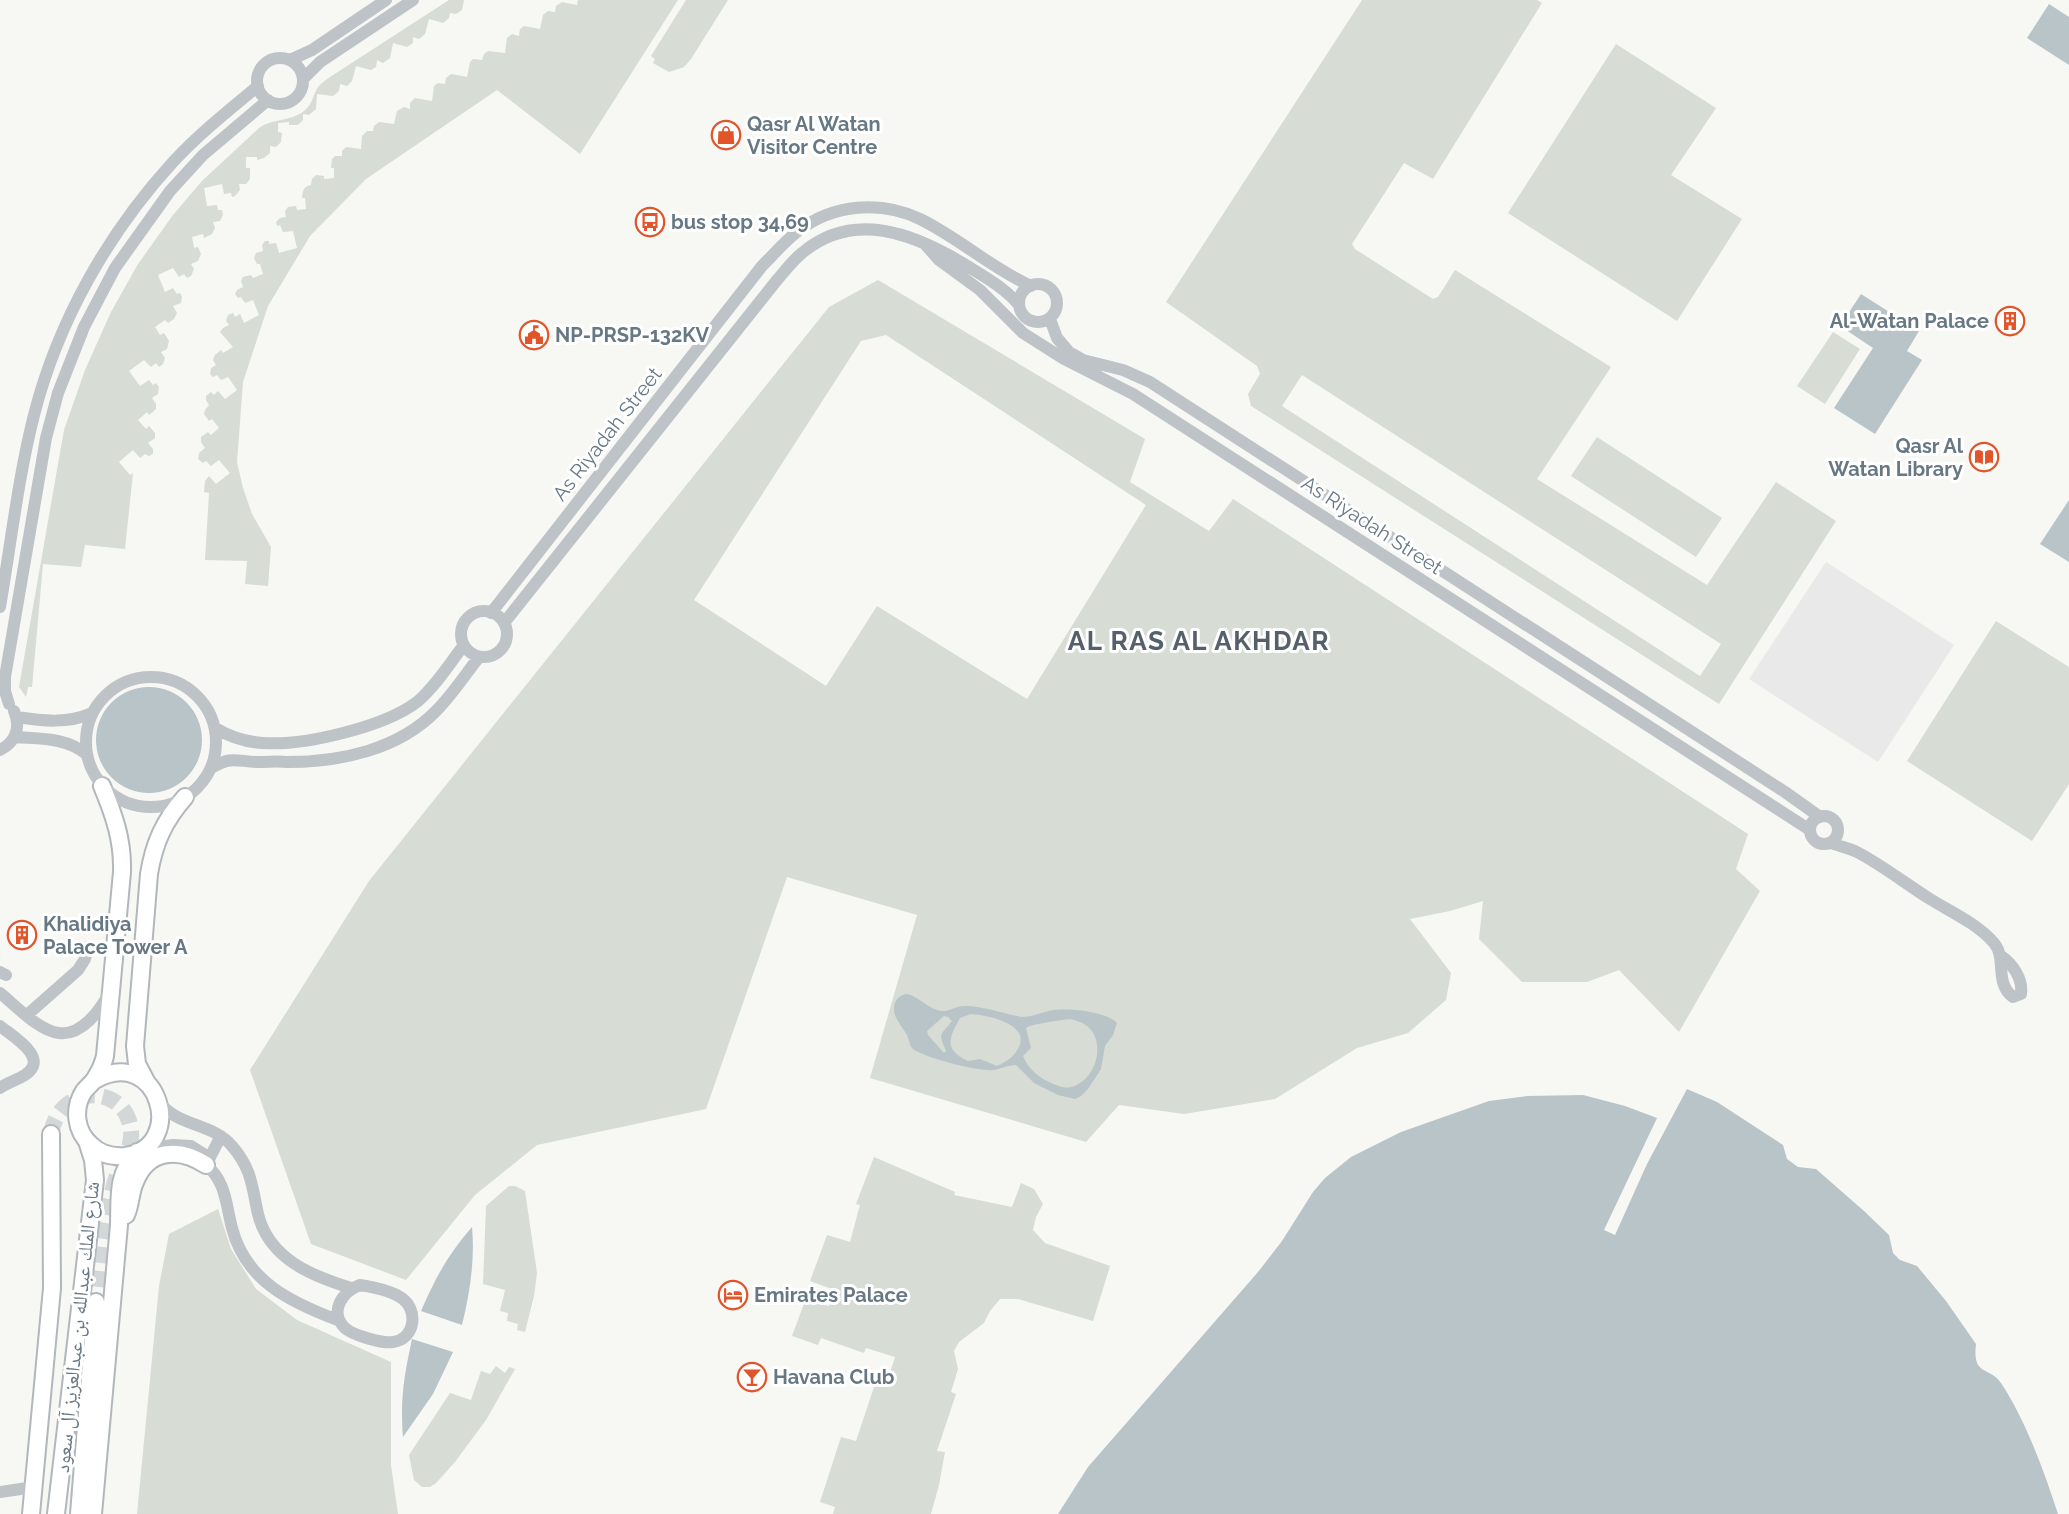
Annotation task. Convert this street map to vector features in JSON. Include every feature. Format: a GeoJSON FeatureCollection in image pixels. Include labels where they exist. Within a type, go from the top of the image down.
{"type":"FeatureCollection","features":[{"type":"Feature","properties":{"kind":"street"},"geometry":{"type":"LineString","coordinates":[[290,60],[312,50],[386,0]]}},
{"type":"Feature","properties":{"kind":"street"},"geometry":{"type":"LineString","coordinates":[[303,79],[320,62],[413,0]]}},
{"type":"Feature","properties":{"kind":"street"},"geometry":{"type":"LineString","coordinates":[[278,58],[290,60],[299,68],[303,79],[301,90],[294,99],[278,104],[261,94],[258,86],[259,73],[266,63],[278,58]]}},
{"type":"Feature","properties":{"kind":"street"},"geometry":{"type":"LineString","coordinates":[[0,608],[25,457],[35,412],[56,349],[83,290],[113,241],[157,181],[192,143],[258,86]]}},
{"type":"Feature","properties":{"kind":"street"},"geometry":{"type":"LineString","coordinates":[[0,750],[7,746],[17,731],[17,717],[4,702],[5,677],[41,460],[58,393],[84,327],[115,268],[170,191],[203,155],[268,100]]}},
{"type":"Feature","properties":{"kind":"street","name":"As Riyadah Street"},"geometry":{"type":"LineString","coordinates":[[491,613],[762,267],[790,237],[808,224],[829,214],[852,208],[876,207],[899,211],[921,220],[1030,286]]}},
{"type":"Feature","properties":{"kind":"street","name":"As Riyadah Street"},"geometry":{"type":"LineString","coordinates":[[504,623],[770,289],[802,252],[824,238],[861,229],[886,230],[924,243],[951,256],[995,284],[1019,305]]}},
{"type":"Feature","properties":{"kind":"street","name":"As Riyadah Street"},"geometry":{"type":"LineString","coordinates":[[924,243],[939,260],[980,290],[1023,333],[1064,358],[1133,394],[1810,830]]}},
{"type":"Feature","properties":{"kind":"street"},"geometry":{"type":"LineString","coordinates":[[1041,284],[1055,294],[1058,306],[1050,319],[1039,323],[1023,316],[1019,305],[1023,291],[1030,286],[1041,284]]}},
{"type":"Feature","properties":{"kind":"street","name":"As Riyadah Street"},"geometry":{"type":"LineString","coordinates":[[1050,319],[1056,338],[1069,352],[1083,360],[1123,370],[1150,382],[1785,792],[1820,817]]}},
{"type":"Feature","properties":{"kind":"street"},"geometry":{"type":"LineString","coordinates":[[477,613],[491,613],[504,623],[507,634],[504,646],[490,656],[479,657],[464,645],[462,631],[467,620],[477,613]]}},
{"type":"Feature","properties":{"kind":"street"},"geometry":{"type":"LineString","coordinates":[[215,728],[237,739],[266,743],[299,741],[341,733],[387,718],[416,702],[434,685],[464,645]]}},
{"type":"Feature","properties":{"kind":"street"},"geometry":{"type":"LineString","coordinates":[[211,768],[236,759],[260,762],[308,761],[361,753],[400,738],[419,726],[444,702],[479,657]]}},
{"type":"Feature","properties":{"kind":"street"},"geometry":{"type":"LineString","coordinates":[[340,1321],[293,1302],[274,1290],[259,1276],[237,1245],[224,1191],[214,1172],[208,1161],[190,1146],[173,1145],[140,1150],[123,1156],[110,1155],[97,1150],[87,1141],[78,1123],[78,1107],[83,1093],[95,1080],[105,1056],[122,872],[122,850],[118,827],[102,786],[89,766],[86,754],[87,726],[99,702],[119,684],[137,678],[157,676],[180,683],[199,697],[212,717],[216,748],[211,768],[204,779],[172,812],[160,832],[152,853],[148,874],[135,1046],[137,1064],[164,1108],[177,1118],[221,1136],[232,1146],[251,1176],[259,1217],[273,1244],[287,1259],[321,1279],[351,1288]]}},
{"type":"Feature","properties":{"kind":"street"},"geometry":{"type":"LineString","coordinates":[[17,717],[58,721],[76,719],[92,713]]}},
{"type":"Feature","properties":{"kind":"street"},"geometry":{"type":"LineString","coordinates":[[341,733],[361,753]]}},
{"type":"Feature","properties":{"kind":"street"},"geometry":{"type":"LineString","coordinates":[[15,737],[65,742],[74,745],[86,754]]}},
{"type":"Feature","properties":{"kind":"street"},"geometry":{"type":"LineString","coordinates":[[102,786],[123,801],[142,807],[161,806],[185,797]]}},
{"type":"Feature","properties":{"kind":"street"},"geometry":{"type":"LineString","coordinates":[[1831,843],[1838,832],[1833,819],[1824,816],[1812,822],[1811,838],[1818,843],[1831,843],[1856,851]]}},
{"type":"Feature","properties":{"kind":"street"},"geometry":{"type":"LineString","coordinates":[[1838,832],[1856,851],[1971,924],[1996,945],[2001,956]]}},
{"type":"Feature","properties":{"kind":"street"},"geometry":{"type":"LineString","coordinates":[[27,1016],[78,970],[85,959],[88,947]]}},
{"type":"Feature","properties":{"kind":"street"},"geometry":{"type":"LineString","coordinates":[[0,993],[27,1016],[58,1033],[70,1032],[81,1026],[97,1012],[110,990]]}},
{"type":"Feature","properties":{"kind":"street"},"geometry":{"type":"LineString","coordinates":[[0,1026],[27,1047],[32,1053],[33,1062],[30,1070],[24,1075],[0,1088]]}},
{"type":"Feature","properties":{"kind":"street"},"geometry":{"type":"LineString","coordinates":[[95,1080],[118,1072],[134,1075],[148,1084]]}},
{"type":"Feature","properties":{"kind":"street"},"geometry":{"type":"LineString","coordinates":[[140,1150],[157,1131],[161,1117],[159,1102]]}},
{"type":"Feature","properties":{"kind":"street"},"geometry":{"type":"LineString","coordinates":[[31,1514],[52,1288],[51,1134]]}},
{"type":"Feature","properties":{"kind":"street"},"geometry":{"type":"LineString","coordinates":[[208,1161],[221,1136]]}},
{"type":"Feature","properties":{"kind":"street","name":"شارع الملك عبدالله بن عبدالعزيز آل سعود"},"geometry":{"type":"LineString","coordinates":[[56,1514],[95,1180],[93,1160],[87,1141]]}},
{"type":"Feature","properties":{"kind":"street","name":"شارع الملك عبدالله بن عبدالعزيز آل سعود"},"geometry":{"type":"LineString","coordinates":[[93,1514],[119,1226],[121,1178],[130,1160],[140,1150]]}},
{"type":"Feature","properties":{"kind":"street"},"geometry":{"type":"LineString","coordinates":[[119,1226],[128,1211],[135,1181],[154,1159],[183,1153],[208,1161]]}},
{"type":"Feature","properties":{"kind":"street"},"geometry":{"type":"LineString","coordinates":[[360,1285],[400,1296],[408,1303],[413,1320],[411,1329],[403,1339],[384,1343],[346,1329],[340,1321],[339,1302],[351,1288],[360,1285]]}},
{"type":"Feature","properties":{"kind":"street"},"geometry":{"type":"LineString","coordinates":[[79,1514],[96,1302]]}},
{"type":"Feature","properties":{"kind":"street"},"geometry":{"type":"LineString","coordinates":[[0,1492],[34,1487]]}},
{"type":"Feature","properties":{"kind":"shaded area"},"geometry":{"type":"Polygon","coordinates":[[[449,0],[464,0],[462,10],[456,14],[450,13],[449,18],[443,23],[429,19],[425,34],[419,39],[413,37],[413,43],[407,47],[393,43],[390,58],[383,63],[377,60],[376,67],[371,70],[356,66],[352,81],[347,86],[340,84],[339,91],[333,96],[317,94],[316,109],[309,115],[303,114],[303,120],[298,125],[289,125],[289,122],[278,123],[278,132],[282,133],[281,142],[276,147],[270,146],[270,153],[264,158],[257,160],[257,157],[246,157],[246,168],[250,168],[250,179],[246,184],[239,184],[240,190],[235,196],[232,197],[231,193],[224,194],[222,184],[204,188],[207,206],[217,205],[223,215],[220,221],[213,222],[215,228],[212,234],[204,238],[203,234],[192,237],[194,248],[198,247],[201,254],[198,261],[191,264],[194,269],[191,276],[187,278],[184,274],[179,277],[173,268],[158,275],[165,292],[173,288],[182,297],[181,303],[173,306],[177,313],[174,319],[168,323],[165,320],[155,327],[160,335],[164,333],[169,341],[167,349],[161,352],[165,358],[163,364],[159,367],[156,363],[151,367],[144,360],[129,371],[140,386],[149,380],[153,385],[156,383],[159,387],[158,394],[152,398],[156,409],[149,415],[147,412],[138,420],[146,429],[149,426],[155,433],[155,438],[148,443],[153,449],[153,454],[149,456],[145,454],[140,458],[133,450],[119,462],[130,475],[133,473],[125,549],[85,545],[81,567],[43,564],[32,687],[28,687],[26,697],[19,687],[64,430],[85,370],[111,312],[138,264],[173,215],[202,181],[259,128],[304,111],[310,105],[320,85],[449,0]]]}},
{"type":"Feature","properties":{"kind":"shaded area"},"geometry":{"type":"Polygon","coordinates":[[[578,0],[678,0],[580,154],[497,90],[366,179],[310,236],[268,306],[243,382],[237,462],[252,514],[271,547],[268,586],[245,584],[247,561],[205,560],[209,493],[204,492],[205,481],[209,476],[216,484],[230,473],[219,460],[211,466],[206,461],[203,463],[198,459],[199,453],[205,448],[201,437],[208,432],[211,435],[219,428],[212,419],[209,421],[204,414],[209,405],[206,396],[211,392],[214,395],[218,391],[225,399],[237,390],[228,377],[221,380],[217,375],[213,377],[210,374],[211,368],[216,365],[213,360],[215,355],[221,350],[223,353],[233,347],[220,332],[229,325],[226,321],[228,315],[233,313],[235,317],[240,314],[244,323],[259,315],[253,300],[245,303],[235,294],[243,287],[241,281],[243,277],[251,275],[253,278],[263,274],[260,264],[257,264],[254,258],[256,253],[263,251],[262,245],[265,241],[269,241],[269,244],[276,243],[279,253],[297,248],[293,231],[283,232],[276,222],[286,217],[285,211],[288,207],[296,206],[297,210],[306,209],[305,198],[302,198],[303,193],[305,188],[311,185],[312,179],[316,175],[324,176],[324,179],[334,178],[334,168],[331,168],[332,159],[335,156],[342,156],[342,151],[346,147],[361,149],[362,136],[367,131],[373,131],[374,126],[379,122],[394,124],[397,111],[404,107],[410,109],[410,103],[415,98],[432,101],[434,86],[438,83],[445,84],[446,78],[451,74],[467,77],[470,62],[473,59],[482,60],[488,51],[505,53],[507,38],[512,34],[519,36],[520,29],[524,26],[540,29],[543,15],[548,11],[555,12],[556,6],[562,2],[577,5],[578,0]]]}},
{"type":"Feature","properties":{"kind":"shaded area"},"geometry":{"type":"Polygon","coordinates":[[[686,0],[728,0],[691,59],[684,67],[669,72],[653,63],[655,59],[651,56],[686,0]]]}},
{"type":"Feature","properties":{"kind":"shaded area"},"geometry":{"type":"Polygon","coordinates":[[[1362,0],[1537,0],[1542,3],[1433,179],[1404,163],[1352,244],[1355,249],[1433,299],[1438,297],[1455,270],[1611,367],[1537,479],[1707,585],[1776,482],[1836,521],[1719,704],[1251,406],[1248,394],[1260,374],[1257,366],[1166,302],[1362,0]],[[1302,375],[1282,406],[1700,676],[1721,644],[1302,375]]]}},
{"type":"Feature","properties":{"kind":"shaded area"},"geometry":{"type":"Polygon","coordinates":[[[2049,4],[2069,17],[2069,65],[2027,38],[2049,4]]]}},
{"type":"Feature","properties":{"kind":"shaded area"},"geometry":{"type":"Polygon","coordinates":[[[1616,44],[1716,108],[1671,175],[1742,219],[1677,321],[1508,213],[1616,44]]]}},
{"type":"Feature","properties":{"kind":"shaded area"},"geometry":{"type":"Polygon","coordinates":[[[878,280],[1145,439],[1130,482],[1209,531],[1233,499],[1748,834],[1736,869],[1760,891],[1679,1032],[1619,970],[1587,982],[1522,982],[1479,939],[1483,901],[1450,911],[1410,919],[1451,973],[1446,1000],[1408,1033],[1357,1048],[1275,1099],[1184,1114],[1119,1105],[1086,1142],[870,1078],[917,915],[787,877],[706,1109],[537,1145],[475,1195],[406,1280],[311,1244],[250,1070],[369,881],[829,307],[878,280]],[[886,335],[861,341],[694,600],[826,686],[877,606],[1027,699],[1146,505],[886,335]]]}},
{"type":"Feature","properties":{"kind":"shaded area"},"geometry":{"type":"Polygon","coordinates":[[[1861,294],[1919,331],[1907,351],[1922,360],[1875,434],[1834,408],[1873,348],[1840,326],[1861,294]]]}},
{"type":"Feature","properties":{"kind":"shaded area"},"geometry":{"type":"Polygon","coordinates":[[[1833,332],[1860,349],[1825,404],[1797,386],[1833,332]]]}},
{"type":"Feature","properties":{"kind":"shaded area"},"geometry":{"type":"Polygon","coordinates":[[[1597,437],[1722,518],[1696,557],[1571,476],[1597,437]]]}},
{"type":"Feature","properties":{"kind":"shaded area"},"geometry":{"type":"Polygon","coordinates":[[[2069,500],[2069,562],[2040,544],[2069,500]]]}},
{"type":"Feature","properties":{"kind":"shaded area"},"geometry":{"type":"Polygon","coordinates":[[[1826,562],[1954,645],[1878,762],[1749,679],[1826,562]]]}},
{"type":"Feature","properties":{"kind":"shaded area"},"geometry":{"type":"Polygon","coordinates":[[[1996,621],[2069,667],[2069,784],[2032,841],[1907,761],[1996,621]]]}},
{"type":"Feature","properties":{"kind":"shaded area"},"geometry":{"type":"Polygon","coordinates":[[[149,687],[169,691],[187,702],[198,720],[202,740],[198,760],[187,778],[169,789],[149,793],[129,789],[111,778],[100,760],[96,740],[100,720],[111,702],[129,691],[149,687]]]}},
{"type":"Feature","properties":{"kind":"shaded area"},"geometry":{"type":"Polygon","coordinates":[[[904,995],[912,996],[941,1011],[970,1006],[1021,1017],[1053,1010],[1077,1010],[1096,1013],[1117,1023],[1113,1035],[1105,1046],[1101,1069],[1088,1089],[1075,1099],[1058,1095],[1034,1083],[1016,1065],[993,1070],[976,1069],[918,1052],[912,1048],[895,1014],[896,1001],[904,995]],[[971,1014],[960,1018],[953,1031],[951,1043],[955,1052],[968,1061],[980,1059],[997,1066],[1012,1057],[1021,1043],[1020,1035],[1015,1028],[998,1019],[971,1014]],[[944,1016],[927,1031],[944,1053],[946,1051],[942,1034],[952,1021],[944,1016]],[[1070,1019],[1026,1028],[1031,1048],[1023,1056],[1030,1068],[1049,1082],[1063,1087],[1071,1087],[1080,1083],[1087,1077],[1096,1060],[1096,1041],[1093,1033],[1083,1023],[1070,1019]]]}},
{"type":"Feature","properties":{"kind":"shaded area"},"geometry":{"type":"Polygon","coordinates":[[[1687,1089],[1717,1102],[1783,1145],[1787,1159],[1798,1167],[1816,1169],[1889,1235],[1893,1253],[1900,1260],[1917,1266],[1946,1301],[1976,1344],[1975,1354],[1979,1366],[1997,1378],[2010,1398],[2034,1447],[2058,1514],[1058,1514],[1088,1467],[1258,1272],[1282,1241],[1313,1192],[1325,1178],[1351,1157],[1401,1132],[1489,1101],[1527,1096],[1583,1095],[1625,1106],[1657,1118],[1604,1230],[1615,1235],[1647,1164],[1687,1089]]]}},
{"type":"Feature","properties":{"kind":"shaded area"},"geometry":{"type":"Polygon","coordinates":[[[874,1157],[955,1192],[954,1195],[1012,1207],[1021,1183],[1034,1189],[1043,1204],[1036,1217],[1033,1230],[1045,1243],[1110,1266],[1093,1321],[1018,1299],[1000,1299],[984,1323],[959,1342],[954,1351],[958,1369],[951,1392],[956,1394],[937,1451],[945,1452],[931,1514],[833,1514],[835,1507],[820,1502],[841,1437],[856,1441],[876,1381],[887,1382],[895,1357],[866,1348],[864,1353],[821,1338],[818,1345],[792,1336],[805,1301],[829,1306],[835,1290],[810,1281],[827,1235],[850,1242],[860,1205],[856,1204],[874,1157]]]}},
{"type":"Feature","properties":{"kind":"shaded area"},"geometry":{"type":"Polygon","coordinates":[[[509,1186],[525,1191],[537,1273],[525,1332],[517,1330],[518,1324],[507,1321],[508,1313],[500,1311],[505,1290],[483,1284],[486,1206],[509,1186]]]}},
{"type":"Feature","properties":{"kind":"shaded area"},"geometry":{"type":"Polygon","coordinates":[[[218,1209],[231,1249],[256,1289],[297,1320],[391,1362],[391,1465],[398,1514],[137,1514],[159,1286],[169,1234],[218,1209]]]}},
{"type":"Feature","properties":{"kind":"shaded area"},"geometry":{"type":"Polygon","coordinates":[[[472,1227],[471,1276],[462,1325],[421,1311],[443,1267],[472,1227]]]}},
{"type":"Feature","properties":{"kind":"shaded area"},"geometry":{"type":"Polygon","coordinates":[[[412,1339],[453,1352],[433,1394],[403,1437],[403,1388],[412,1339]]]}},
{"type":"Feature","properties":{"kind":"shaded area"},"geometry":{"type":"Polygon","coordinates":[[[496,1366],[505,1373],[509,1367],[515,1369],[486,1420],[455,1462],[436,1483],[430,1487],[422,1487],[414,1480],[409,1455],[450,1393],[471,1400],[481,1371],[490,1374],[496,1366]]]}},
{"type":"Feature","properties":{"kind":"tunnel"},"geometry":{"type":"LineString","coordinates":[[51,1134],[57,1117],[66,1105],[79,1098],[92,1095],[106,1097],[118,1104],[127,1115],[131,1131],[130,1146],[115,1181],[110,1202],[96,1302]]}},
{"type":"Feature","properties":{"kind":"place","name":"Qasr Al Watan Visitor Centre"},"geometry":{"type":"Point","coordinates":[726,135]}},
{"type":"Feature","properties":{"kind":"place","name":"bus stop 34,69"},"geometry":{"type":"Point","coordinates":[650,222]}},
{"type":"Feature","properties":{"kind":"place","name":"Al-Watan Palace"},"geometry":{"type":"Point","coordinates":[2010,321]}},
{"type":"Feature","properties":{"kind":"place","name":"NP-PRSP-132KV"},"geometry":{"type":"Point","coordinates":[534,335]}},
{"type":"Feature","properties":{"kind":"place","name":"Qasr Al Watan Library"},"geometry":{"type":"Point","coordinates":[1984,457]}},
{"type":"Feature","properties":{"kind":"place","name":"Khalidiya Palace Tower A"},"geometry":{"type":"Point","coordinates":[22,935]}},
{"type":"Feature","properties":{"kind":"place","name":"Emirates Palace"},"geometry":{"type":"Point","coordinates":[733,1295]}},
{"type":"Feature","properties":{"kind":"place","name":"Havana Club"},"geometry":{"type":"Point","coordinates":[752,1377]}},
{"type":"Feature","properties":{"kind":"district","name":"AL RAS AL AKHDAR"},"geometry":{"type":"Point","coordinates":[1199,641]}}]}
